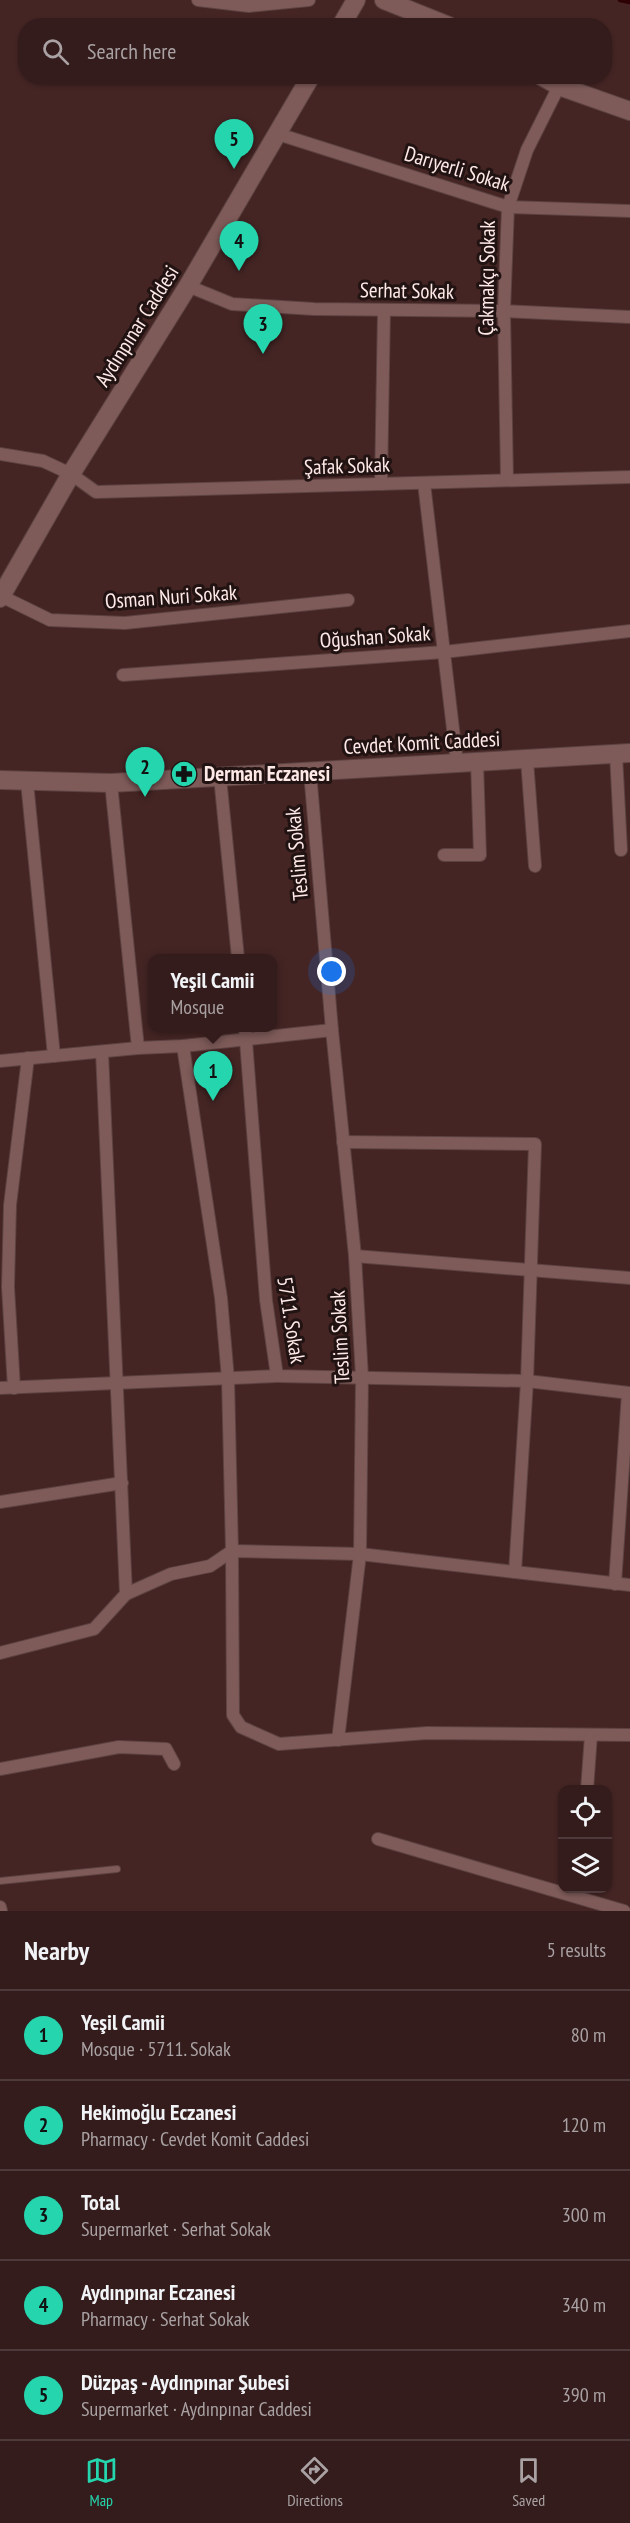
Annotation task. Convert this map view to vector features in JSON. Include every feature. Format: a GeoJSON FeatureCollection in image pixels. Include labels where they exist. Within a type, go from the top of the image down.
{"type":"FeatureCollection","features":[{"type":"Feature","properties":{"kind":"main road"},"geometry":{"type":"LineString","coordinates":[[346,18],[356,0]]}},
{"type":"Feature","properties":{"kind":"main road"},"geometry":{"type":"LineString","coordinates":[[384,0],[429,18]]}},
{"type":"Feature","properties":{"kind":"main road","name":"Aydınpınar Caddesi"},"geometry":{"type":"LineString","coordinates":[[1,597],[71,474],[188,286],[306,84]]}},
{"type":"Feature","properties":{"kind":"main road"},"geometry":{"type":"LineString","coordinates":[[555,84],[630,111]]}},
{"type":"Feature","properties":{"kind":"main road","name":"Cevdet Komit Caddesi"},"geometry":{"type":"LineString","coordinates":[[0,780],[111,783],[623,753]]}},
{"type":"Feature","properties":{"kind":"street"},"geometry":{"type":"LineString","coordinates":[[198,0],[249,6],[309,0]]}},
{"type":"Feature","properties":{"kind":"street","name":"Çakmakçı Sokak"},"geometry":{"type":"LineString","coordinates":[[507,480],[504,311],[508,207],[527,150],[559,86]]}},
{"type":"Feature","properties":{"kind":"street","name":"Darıyerli Sokak"},"geometry":{"type":"LineString","coordinates":[[278,134],[508,207],[630,210]]}},
{"type":"Feature","properties":{"kind":"street","name":"Serhat Sokak"},"geometry":{"type":"LineString","coordinates":[[188,286],[232,304],[314,309],[504,311],[630,317]]}},
{"type":"Feature","properties":{"kind":"street"},"geometry":{"type":"LineString","coordinates":[[381,484],[384,310]]}},
{"type":"Feature","properties":{"kind":"street","name":"Şafak Sokak"},"geometry":{"type":"LineString","coordinates":[[0,454],[43,461],[71,474],[96,492],[630,477]]}},
{"type":"Feature","properties":{"kind":"street"},"geometry":{"type":"LineString","coordinates":[[424,483],[457,763]]}},
{"type":"Feature","properties":{"kind":"street","name":"Osman Nuri Sokak"},"geometry":{"type":"LineString","coordinates":[[1,597],[50,620],[125,623],[348,600]]}},
{"type":"Feature","properties":{"kind":"street","name":"Oğushan Sokak"},"geometry":{"type":"LineString","coordinates":[[123,675],[444,652],[630,631]]}},
{"type":"Feature","properties":{"kind":"street"},"geometry":{"type":"LineString","coordinates":[[621,850],[623,753]]}},
{"type":"Feature","properties":{"kind":"street"},"geometry":{"type":"LineString","coordinates":[[527,760],[535,866]]}},
{"type":"Feature","properties":{"kind":"street"},"geometry":{"type":"LineString","coordinates":[[444,855],[480,855],[477,762]]}},
{"type":"Feature","properties":{"kind":"street","name":"Teslim Sokak"},"geometry":{"type":"LineString","coordinates":[[310,772],[332,1030],[355,1256],[362,1377],[360,1554],[338,1740]]}},
{"type":"Feature","properties":{"kind":"street"},"geometry":{"type":"LineString","coordinates":[[220,777],[238,954]]}},
{"type":"Feature","properties":{"kind":"street"},"geometry":{"type":"LineString","coordinates":[[27,782],[54,1056]]}},
{"type":"Feature","properties":{"kind":"street"},"geometry":{"type":"LineString","coordinates":[[111,783],[138,1048]]}},
{"type":"Feature","properties":{"kind":"street"},"geometry":{"type":"LineString","coordinates":[[277,1032],[332,1030]]}},
{"type":"Feature","properties":{"kind":"street"},"geometry":{"type":"LineString","coordinates":[[0,1061],[183,1046],[246,1033],[275,1032]]}},
{"type":"Feature","properties":{"kind":"street","name":"5711. Sokak"},"geometry":{"type":"LineString","coordinates":[[246,1033],[266,1300],[277,1376],[527,1381],[629,1393]]}},
{"type":"Feature","properties":{"kind":"street"},"geometry":{"type":"LineString","coordinates":[[183,1046],[221,1298],[228,1379],[233,1715],[241,1727],[279,1744],[427,1733],[630,1735]]}},
{"type":"Feature","properties":{"kind":"street"},"geometry":{"type":"LineString","coordinates":[[102,1052],[126,1594]]}},
{"type":"Feature","properties":{"kind":"street"},"geometry":{"type":"LineString","coordinates":[[14,1388],[8,1287],[10,1204],[28,1058]]}},
{"type":"Feature","properties":{"kind":"street"},"geometry":{"type":"LineString","coordinates":[[343,1142],[535,1144],[527,1381],[515,1572]]}},
{"type":"Feature","properties":{"kind":"street"},"geometry":{"type":"LineString","coordinates":[[355,1256],[630,1278]]}},
{"type":"Feature","properties":{"kind":"street"},"geometry":{"type":"LineString","coordinates":[[0,1388],[277,1376]]}},
{"type":"Feature","properties":{"kind":"street"},"geometry":{"type":"LineString","coordinates":[[615,1584],[629,1393]]}},
{"type":"Feature","properties":{"kind":"street"},"geometry":{"type":"LineString","coordinates":[[0,1502],[122,1483]]}},
{"type":"Feature","properties":{"kind":"street"},"geometry":{"type":"LineString","coordinates":[[0,1653],[94,1629],[126,1594],[171,1574],[210,1566],[232,1551],[360,1554],[630,1585]]}},
{"type":"Feature","properties":{"kind":"street"},"geometry":{"type":"LineString","coordinates":[[587,1785],[591,1735]]}},
{"type":"Feature","properties":{"kind":"street"},"geometry":{"type":"LineString","coordinates":[[0,1769],[119,1747],[166,1749],[170,1751],[174,1764]]}},
{"type":"Feature","properties":{"kind":"street"},"geometry":{"type":"LineString","coordinates":[[378,1839],[558,1888]]}},
{"type":"Feature","properties":{"kind":"street"},"geometry":{"type":"LineString","coordinates":[[578,1893],[624,1911]]}},
{"type":"Feature","properties":{"kind":"lane"},"geometry":{"type":"LineString","coordinates":[[0,1881],[117,1869]]}},
{"type":"Feature","properties":{"kind":"waterway"},"geometry":{"type":"LineString","coordinates":[[620,0],[630,2]]}},
{"type":"Feature","properties":{"kind":"place","name":"Düzpaş - Aydınpınar Şubesi"},"geometry":{"type":"Point","coordinates":[234,169]}},
{"type":"Feature","properties":{"kind":"place","name":"Aydınpınar Eczanesi"},"geometry":{"type":"Point","coordinates":[239,271]}},
{"type":"Feature","properties":{"kind":"place","name":"Total"},"geometry":{"type":"Point","coordinates":[263,354]}},
{"type":"Feature","properties":{"kind":"place","name":"Derman Eczanesi"},"geometry":{"type":"Point","coordinates":[184,774]}},
{"type":"Feature","properties":{"kind":"place","name":"Hekimoğlu Eczanesi"},"geometry":{"type":"Point","coordinates":[145,797]}},
{"type":"Feature","properties":{"kind":"place","name":"Yeşil Camii"},"geometry":{"type":"Point","coordinates":[213,1101]}}]}
